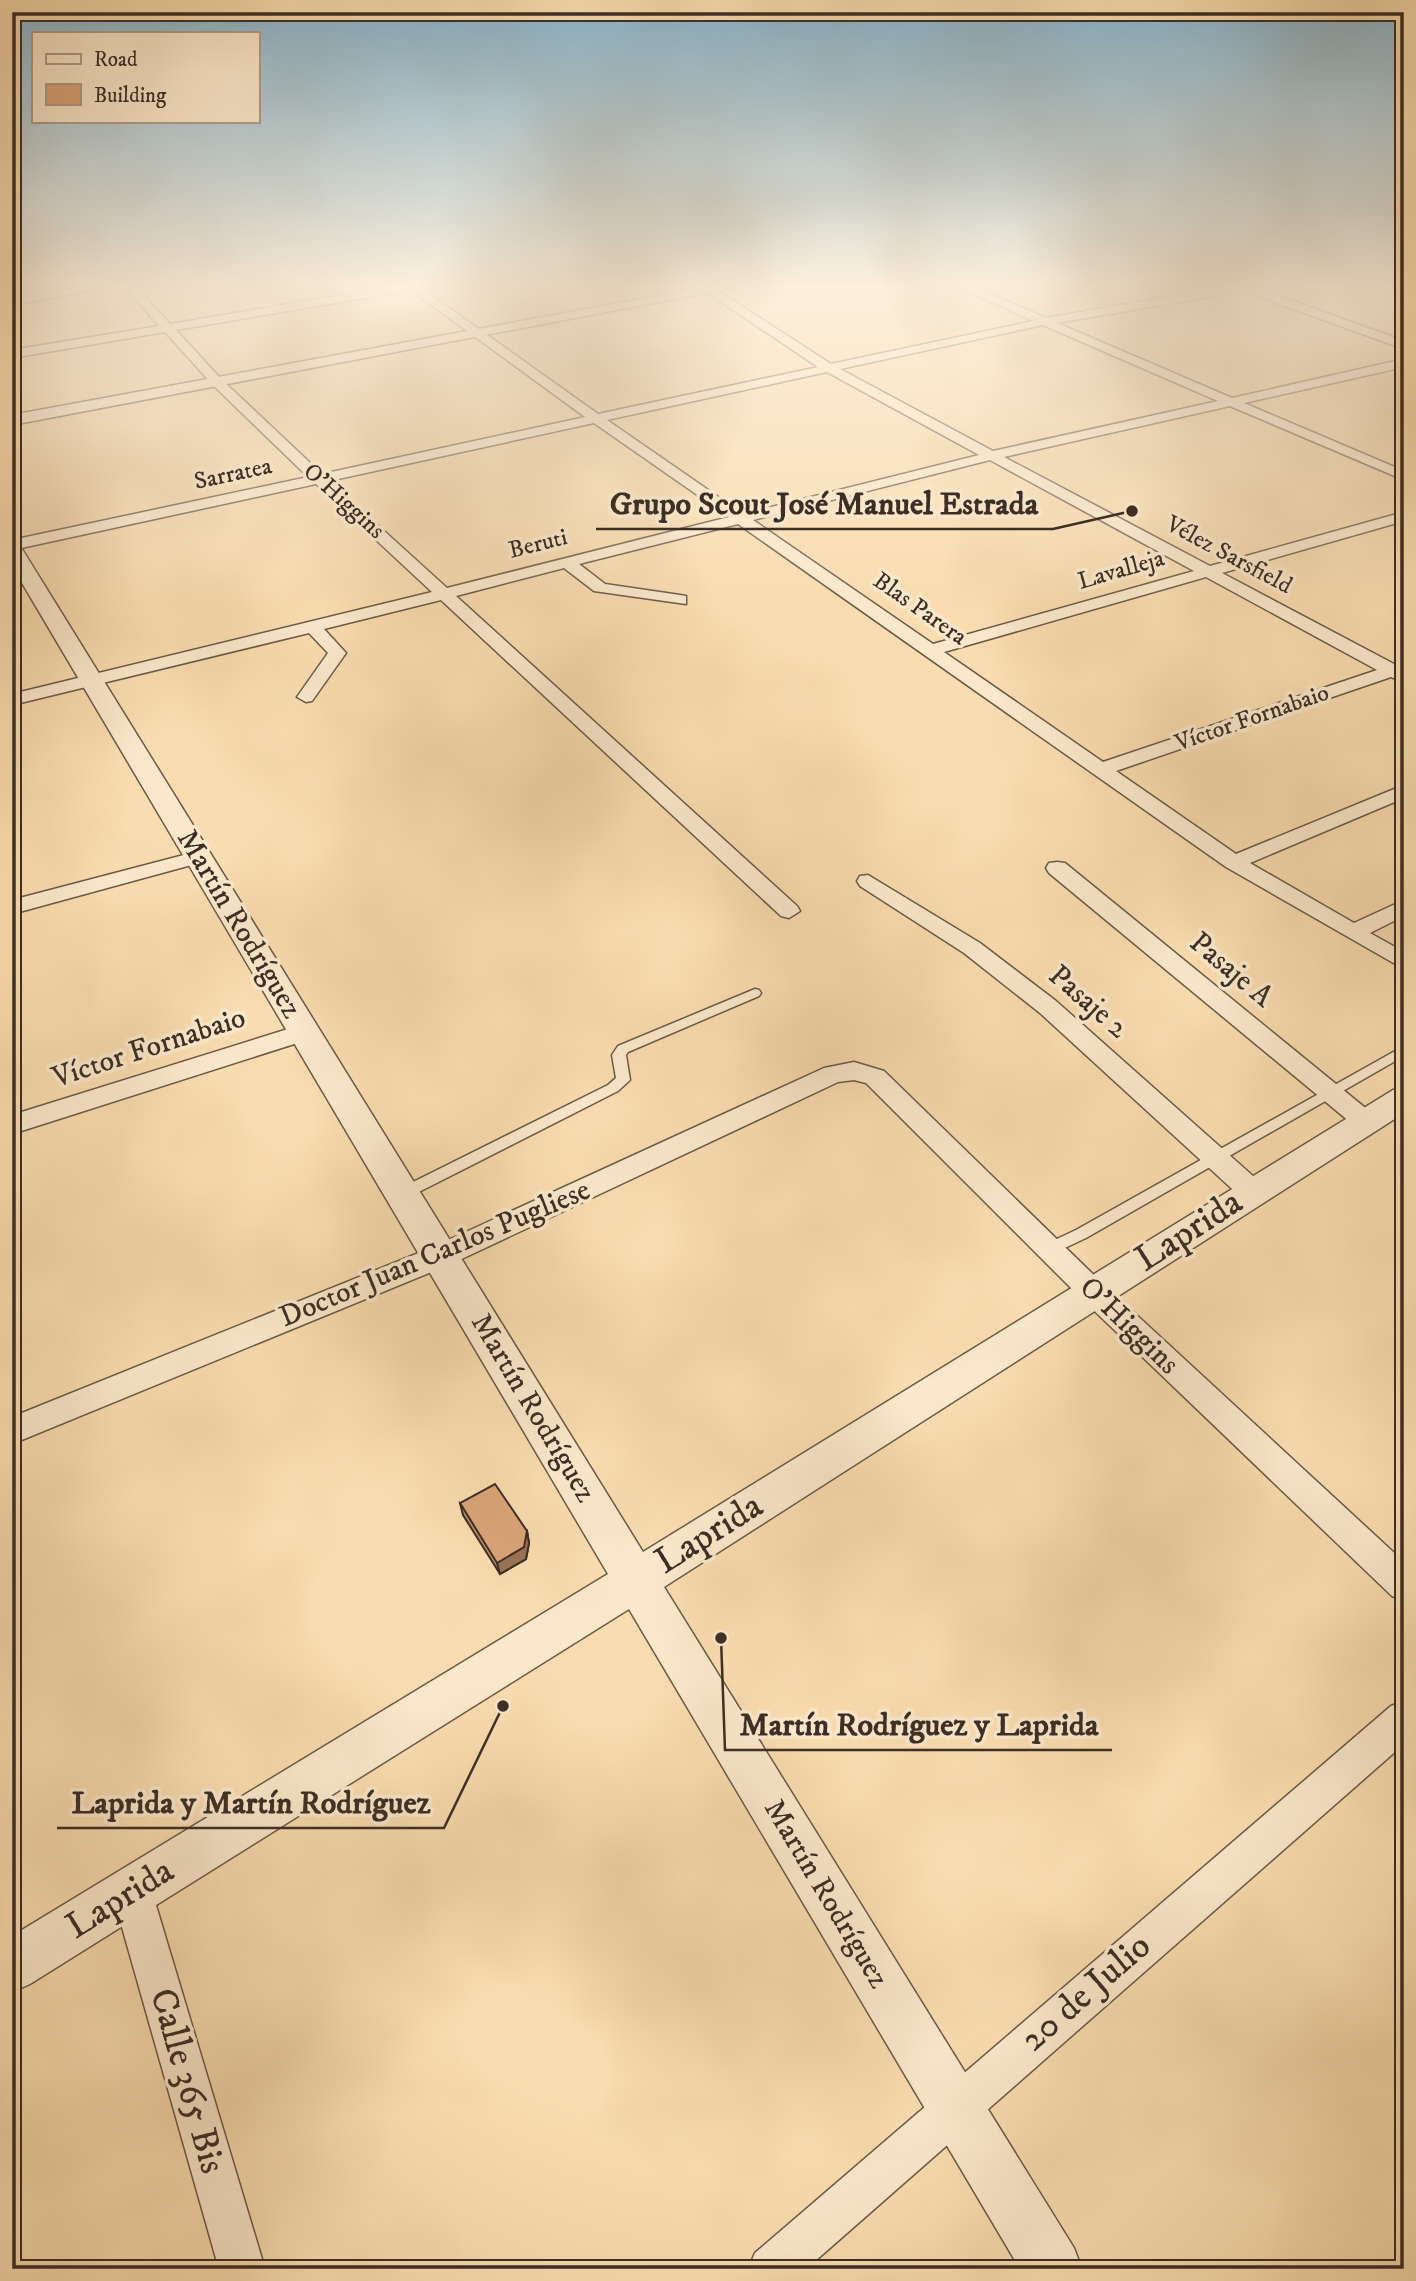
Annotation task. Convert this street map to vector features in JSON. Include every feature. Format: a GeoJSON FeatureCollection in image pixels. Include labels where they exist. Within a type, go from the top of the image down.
{"type":"FeatureCollection","features":[{"type":"Feature","properties":{"kind":"street"},"geometry":{"type":"LineString","coordinates":[[12,420],[155,393]]}},
{"type":"Feature","properties":{"kind":"street","name":"O'Higgins"},"geometry":{"type":"LineString","coordinates":[[229,393],[789,911]]}},
{"type":"Feature","properties":{"kind":"street","name":"Blas Parera"},"geometry":{"type":"LineString","coordinates":[[562,393],[1234,862],[1404,962]]}},
{"type":"Feature","properties":{"kind":"street","name":"Sarratea"},"geometry":{"type":"LineString","coordinates":[[12,547],[714,393]]}},
{"type":"Feature","properties":{"kind":"street","name":"Vélez Sarsfield"},"geometry":{"type":"LineString","coordinates":[[877,393],[1400,671]]}},
{"type":"Feature","properties":{"kind":"street"},"geometry":{"type":"LineString","coordinates":[[1212,393],[1404,476]]}},
{"type":"Feature","properties":{"kind":"street","name":"Beruti"},"geometry":{"type":"LineString","coordinates":[[12,700],[96,682],[741,516],[1259,393]]}},
{"type":"Feature","properties":{"kind":"street","name":"Lavalleja"},"geometry":{"type":"LineString","coordinates":[[932,650],[1404,516]]}},
{"type":"Feature","properties":{"kind":"street","name":"Martín Rodríguez"},"geometry":{"type":"LineString","coordinates":[[12,547],[1053,2269]]}},
{"type":"Feature","properties":{"kind":"street"},"geometry":{"type":"LineString","coordinates":[[565,561],[600,588],[680,600]]}},
{"type":"Feature","properties":{"kind":"street"},"geometry":{"type":"LineString","coordinates":[[306,698],[337,653],[312,626]]}},
{"type":"Feature","properties":{"kind":"street","name":"Víctor Fornabaio"},"geometry":{"type":"LineString","coordinates":[[1099,769],[1400,671]]}},
{"type":"Feature","properties":{"kind":"street"},"geometry":{"type":"LineString","coordinates":[[1234,862],[1404,790]]}},
{"type":"Feature","properties":{"kind":"street"},"geometry":{"type":"LineString","coordinates":[[12,907],[199,857]]}},
{"type":"Feature","properties":{"kind":"street","name":"Pasaje A"},"geometry":{"type":"LineString","coordinates":[[1057,867],[1365,1121]]}},
{"type":"Feature","properties":{"kind":"street","name":"Pasaje 2"},"geometry":{"type":"LineString","coordinates":[[868,881],[972,948],[1048,1007],[1252,1191]]}},
{"type":"Feature","properties":{"kind":"street"},"geometry":{"type":"LineString","coordinates":[[1356,932],[1404,907]]}},
{"type":"Feature","properties":{"kind":"street","name":"Víctor Fornabaio"},"geometry":{"type":"LineString","coordinates":[[12,1125],[304,1032]]}},
{"type":"Feature","properties":{"kind":"street","name":"O'Higgins"},"geometry":{"type":"LineString","coordinates":[[854,1071],[874,1077],[1093,1292],[1404,1585]]}},
{"type":"Feature","properties":{"kind":"street","name":"Doctor Juan Carlos Pugliese"},"geometry":{"type":"LineString","coordinates":[[12,1431],[441,1256],[833,1074],[854,1071]]}},
{"type":"Feature","properties":{"kind":"street","name":"Laprida"},"geometry":{"type":"LineString","coordinates":[[12,1966],[637,1580],[1252,1191],[1404,1098]]}},
{"type":"Feature","properties":{"kind":"street","name":"20 de Julio"},"geometry":{"type":"LineString","coordinates":[[771,2269],[954,2106],[1404,1719]]}},
{"type":"Feature","properties":{"kind":"street","name":"Calle 365 Bis"},"geometry":{"type":"LineString","coordinates":[[132,1892],[242,2269]]}},
{"type":"Feature","properties":{"kind":"lane"},"geometry":{"type":"LineString","coordinates":[[402,1195],[613,1088],[623,1080],[619,1055],[623,1049],[755,993]]}},
{"type":"Feature","properties":{"kind":"lane"},"geometry":{"type":"LineString","coordinates":[[1049,1249],[1081,1234],[1404,1050]]}},
{"type":"Feature","properties":{"kind":"building"},"geometry":{"type":"Polygon","coordinates":[[[495,1484],[527,1531],[524,1547],[497,1563],[460,1503],[495,1484]]]}},
{"type":"Feature","properties":{"kind":"place","name":"Grupo Scout José Manuel Estrada"},"geometry":{"type":"Point","coordinates":[1132,511]}},
{"type":"Feature","properties":{"kind":"place","name":"Martín Rodríguez y Laprida"},"geometry":{"type":"Point","coordinates":[721,1638]}},
{"type":"Feature","properties":{"kind":"place","name":"Laprida y Martín Rodríguez"},"geometry":{"type":"Point","coordinates":[503,1706]}}]}
